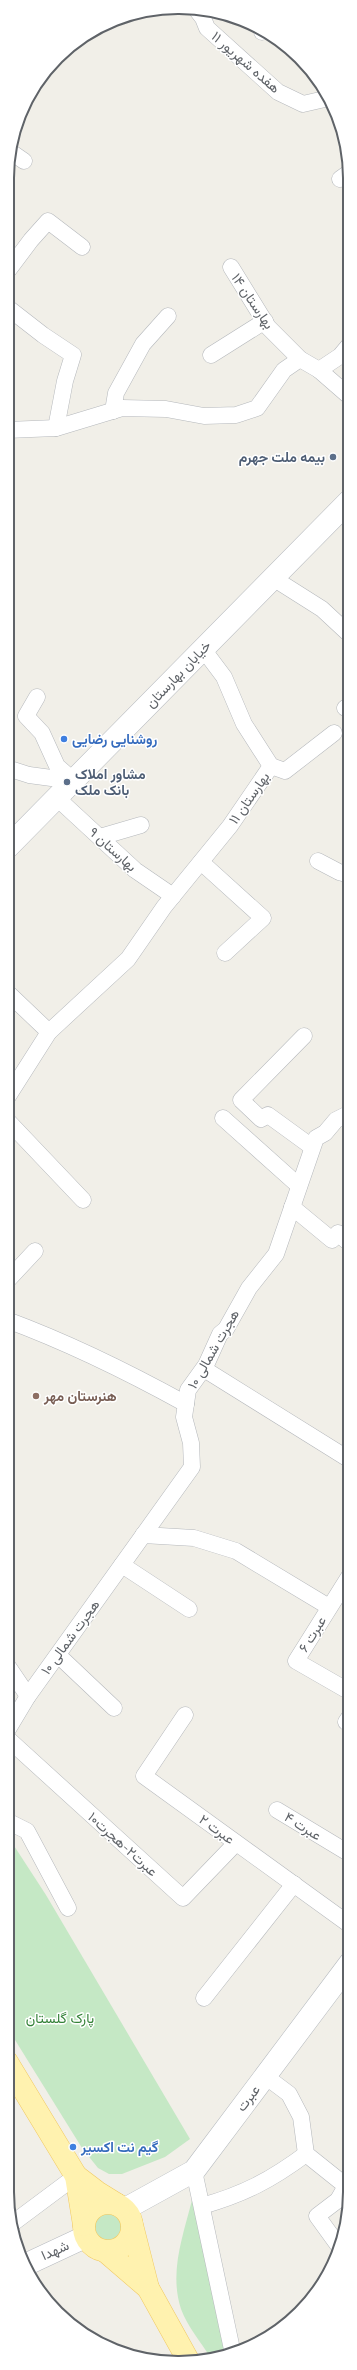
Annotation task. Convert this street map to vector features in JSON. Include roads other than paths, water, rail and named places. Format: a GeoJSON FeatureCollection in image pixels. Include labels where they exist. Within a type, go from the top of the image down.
{"type":"FeatureCollection","features":[{"type":"Feature","properties":{"kind":"main road","name":"خیابان بهارستان"},"geometry":{"type":"LineString","coordinates":[[14,841],[343,508]]}},
{"type":"Feature","properties":{"kind":"main road","name":"عبرت"},"geometry":{"type":"LineString","coordinates":[[125,2213],[194,2171],[343,1972]]}},
{"type":"Feature","properties":{"kind":"main road"},"geometry":{"type":"LineString","coordinates":[[14,2074],[76,2176],[125,2213],[148,2288],[186,2356]]}},
{"type":"Feature","properties":{"kind":"main road"},"geometry":{"type":"LineString","coordinates":[[76,2176],[85,2231],[97,2249],[105,2251],[148,2288]]}},
{"type":"Feature","properties":{"kind":"main road"},"geometry":{"type":"LineString","coordinates":[[85,2231],[88,2212],[94,2206],[107,2202],[125,2213],[131,2233],[122,2247],[105,2251]]}},
{"type":"Feature","properties":{"kind":"main road","name":"شهدا"},"geometry":{"type":"LineString","coordinates":[[30,2262],[85,2231]]}},
{"type":"Feature","properties":{"kind":"street","name":"هفده شهریور ۱۱"},"geometry":{"type":"LineString","coordinates":[[201,15],[207,28],[278,92],[303,104],[323,99]]}},
{"type":"Feature","properties":{"kind":"street"},"geometry":{"type":"LineString","coordinates":[[14,263],[48,221],[82,248]]}},
{"type":"Feature","properties":{"kind":"street","name":"بهارستان ۱۴"},"geometry":{"type":"LineString","coordinates":[[231,267],[265,321],[300,359],[319,370],[343,391]]}},
{"type":"Feature","properties":{"kind":"street"},"geometry":{"type":"LineString","coordinates":[[14,312],[43,335],[73,355],[65,381],[56,428]]}},
{"type":"Feature","properties":{"kind":"street"},"geometry":{"type":"LineString","coordinates":[[114,411],[116,393],[143,344],[168,316]]}},
{"type":"Feature","properties":{"kind":"street"},"geometry":{"type":"LineString","coordinates":[[211,355],[265,321]]}},
{"type":"Feature","properties":{"kind":"street"},"geometry":{"type":"LineString","coordinates":[[319,370],[343,352]]}},
{"type":"Feature","properties":{"kind":"street"},"geometry":{"type":"LineString","coordinates":[[14,430],[56,428],[122,408],[159,409],[204,416],[236,415],[257,408],[284,370],[300,359]]}},
{"type":"Feature","properties":{"kind":"street"},"geometry":{"type":"LineString","coordinates":[[273,578],[322,609],[343,628]]}},
{"type":"Feature","properties":{"kind":"street","name":"بهارستان ۱۱"},"geometry":{"type":"LineString","coordinates":[[14,1076],[49,1032],[128,959],[173,896],[230,826],[271,766],[244,724],[224,677],[203,649]]}},
{"type":"Feature","properties":{"kind":"street"},"geometry":{"type":"LineString","coordinates":[[36,697],[26,716],[42,733],[57,766],[74,781]]}},
{"type":"Feature","properties":{"kind":"street"},"geometry":{"type":"LineString","coordinates":[[271,766],[284,771],[334,733]]}},
{"type":"Feature","properties":{"kind":"street"},"geometry":{"type":"LineString","coordinates":[[14,770],[28,775],[74,781]]}},
{"type":"Feature","properties":{"kind":"street","name":"بهارستان ۹"},"geometry":{"type":"LineString","coordinates":[[57,798],[134,870],[173,896]]}},
{"type":"Feature","properties":{"kind":"street"},"geometry":{"type":"LineString","coordinates":[[100,837],[141,825]]}},
{"type":"Feature","properties":{"kind":"street"},"geometry":{"type":"LineString","coordinates":[[318,861],[343,873]]}},
{"type":"Feature","properties":{"kind":"street"},"geometry":{"type":"LineString","coordinates":[[201,862],[263,918],[225,953]]}},
{"type":"Feature","properties":{"kind":"street"},"geometry":{"type":"LineString","coordinates":[[14,999],[49,1032]]}},
{"type":"Feature","properties":{"kind":"street"},"geometry":{"type":"LineString","coordinates":[[304,1036],[241,1100],[261,1119],[268,1115],[312,1146]]}},
{"type":"Feature","properties":{"kind":"street","name":"هجرت شمالی ۱۰"},"geometry":{"type":"LineString","coordinates":[[14,1719],[28,1696],[192,1467],[191,1443],[184,1417],[188,1390],[204,1369],[220,1334],[226,1329],[245,1293],[276,1254],[316,1138],[325,1133],[336,1120],[343,1117]]}},
{"type":"Feature","properties":{"kind":"street"},"geometry":{"type":"LineString","coordinates":[[223,1118],[299,1186]]}},
{"type":"Feature","properties":{"kind":"street"},"geometry":{"type":"LineString","coordinates":[[14,1127],[83,1200]]}},
{"type":"Feature","properties":{"kind":"street"},"geometry":{"type":"LineString","coordinates":[[292,1207],[332,1240],[338,1233],[343,1238]]}},
{"type":"Feature","properties":{"kind":"street"},"geometry":{"type":"LineString","coordinates":[[14,1274],[35,1251]]}},
{"type":"Feature","properties":{"kind":"street"},"geometry":{"type":"LineString","coordinates":[[14,1323],[54,1337],[116,1366],[186,1404]]}},
{"type":"Feature","properties":{"kind":"street"},"geometry":{"type":"LineString","coordinates":[[204,1369],[343,1456]]}},
{"type":"Feature","properties":{"kind":"street"},"geometry":{"type":"LineString","coordinates":[[143,1536],[194,1538],[236,1551],[329,1608]]}},
{"type":"Feature","properties":{"kind":"street"},"geometry":{"type":"LineString","coordinates":[[122,1565],[189,1609]]}},
{"type":"Feature","properties":{"kind":"street","name":"عبرت ۶"},"geometry":{"type":"LineString","coordinates":[[343,1587],[296,1661],[343,1688]]}},
{"type":"Feature","properties":{"kind":"street"},"geometry":{"type":"LineString","coordinates":[[58,1655],[114,1708]]}},
{"type":"Feature","properties":{"kind":"street"},"geometry":{"type":"LineString","coordinates":[[14,1675],[28,1696]]}},
{"type":"Feature","properties":{"kind":"street","name":"عبرت ۲"},"geometry":{"type":"LineString","coordinates":[[185,1715],[144,1776],[343,1920]]}},
{"type":"Feature","properties":{"kind":"street","name":"عبرت۲-هجرت۱۰"},"geometry":{"type":"LineString","coordinates":[[14,1744],[183,1898],[236,1843]]}},
{"type":"Feature","properties":{"kind":"street","name":"عبرت ۴"},"geometry":{"type":"LineString","coordinates":[[278,1810],[343,1850]]}},
{"type":"Feature","properties":{"kind":"street"},"geometry":{"type":"LineString","coordinates":[[14,1824],[27,1831],[68,1908]]}},
{"type":"Feature","properties":{"kind":"street"},"geometry":{"type":"LineString","coordinates":[[204,1998],[294,1884]]}},
{"type":"Feature","properties":{"kind":"street"},"geometry":{"type":"LineString","coordinates":[[265,2076],[289,2094],[301,2117],[306,2154],[343,2184]]}},
{"type":"Feature","properties":{"kind":"street"},"geometry":{"type":"LineString","coordinates":[[202,2206],[234,2197],[275,2176],[306,2154]]}},
{"type":"Feature","properties":{"kind":"street"},"geometry":{"type":"LineString","coordinates":[[194,2171],[231,2347]]}},
{"type":"Feature","properties":{"kind":"street"},"geometry":{"type":"LineString","coordinates":[[16,2220],[76,2176]]}},
{"type":"Feature","properties":{"kind":"street"},"geometry":{"type":"LineString","coordinates":[[335,2241],[317,2216],[338,2200],[343,2194]]}},
{"type":"Feature","properties":{"kind":"place","name":"بیمه ملت جهرم"},"geometry":{"type":"Point","coordinates":[333,457]}},
{"type":"Feature","properties":{"kind":"place","name":"روشنایی رضایی"},"geometry":{"type":"Point","coordinates":[64,739]}},
{"type":"Feature","properties":{"kind":"place","name":"مشاور املاک بانک ملک"},"geometry":{"type":"Point","coordinates":[67,782]}},
{"type":"Feature","properties":{"kind":"place","name":"هنرستان مهر"},"geometry":{"type":"Point","coordinates":[36,1396]}},
{"type":"Feature","properties":{"kind":"place","name":"گیم نت اکسیر"},"geometry":{"type":"Point","coordinates":[73,2147]}},
{"type":"Feature","properties":{"kind":"park label","name":"پارک گلستان"},"geometry":{"type":"Point","coordinates":[60,2018]}}]}
